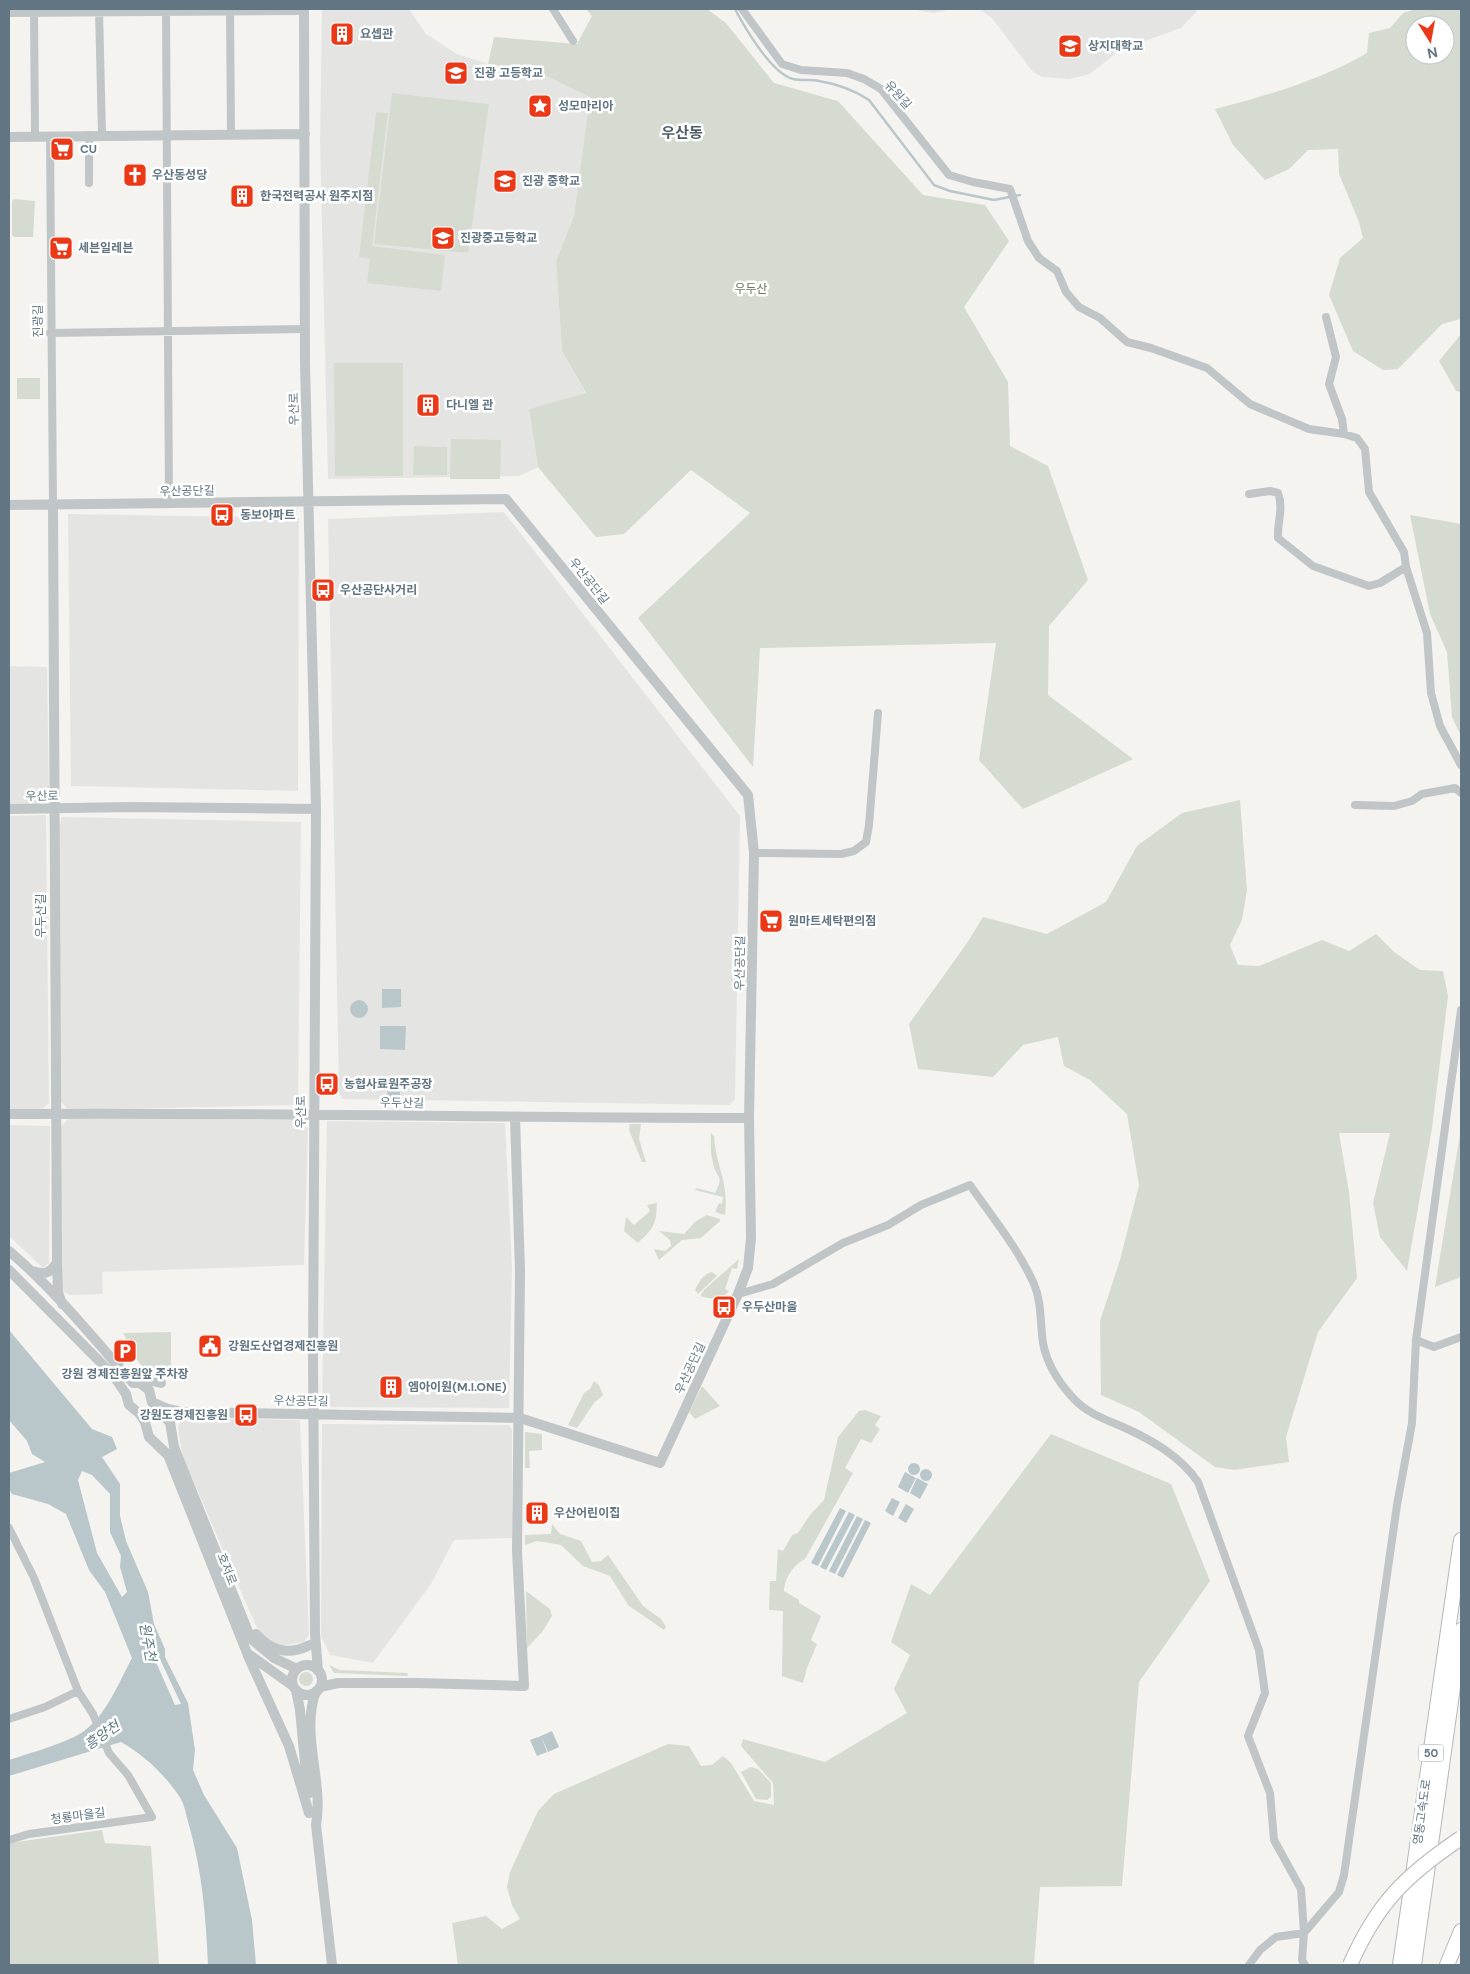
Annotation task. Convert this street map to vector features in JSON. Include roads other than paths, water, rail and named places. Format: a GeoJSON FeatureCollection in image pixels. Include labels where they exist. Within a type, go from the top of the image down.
{"type":"FeatureCollection","features":[{"type":"Feature","properties":{"kind":"highway","name":"영동고속도로"},"geometry":{"type":"LineString","coordinates":[[1400,1965],[1461,1540]]}},
{"type":"Feature","properties":{"kind":"highway","name":"영동고속도로"},"geometry":{"type":"LineString","coordinates":[[1414,1965],[1461,1630]]}},
{"type":"Feature","properties":{"kind":"highway"},"geometry":{"type":"LineString","coordinates":[[1350,1965],[1362,1938],[1377,1914],[1400,1885],[1423,1864],[1461,1838]]}},
{"type":"Feature","properties":{"kind":"highway"},"geometry":{"type":"LineString","coordinates":[[1447,1965],[1461,1931]]}},
{"type":"Feature","properties":{"kind":"street"},"geometry":{"type":"LineString","coordinates":[[553,9],[573,41]]}},
{"type":"Feature","properties":{"kind":"street","name":"유원길"},"geometry":{"type":"LineString","coordinates":[[742,9],[782,64],[802,70],[847,73],[864,79],[881,89],[949,175],[1012,194],[1028,241],[1039,258],[1057,271],[1066,292],[1079,307],[1100,318],[1127,342],[1151,348],[1207,368],[1250,404],[1309,429],[1344,434]]}},
{"type":"Feature","properties":{"kind":"street"},"geometry":{"type":"LineString","coordinates":[[9,13],[99,10],[304,10]]}},
{"type":"Feature","properties":{"kind":"street"},"geometry":{"type":"LineString","coordinates":[[99,10],[102,135]]}},
{"type":"Feature","properties":{"kind":"street"},"geometry":{"type":"LineString","coordinates":[[166,10],[170,503]]}},
{"type":"Feature","properties":{"kind":"street"},"geometry":{"type":"LineString","coordinates":[[230,10],[231,135]]}},
{"type":"Feature","properties":{"kind":"street","name":"우산로"},"geometry":{"type":"LineString","coordinates":[[304,10],[305,329],[316,809],[313,1113],[315,1634],[320,1673]]}},
{"type":"Feature","properties":{"kind":"street"},"geometry":{"type":"LineString","coordinates":[[34,11],[35,136]]}},
{"type":"Feature","properties":{"kind":"street"},"geometry":{"type":"LineString","coordinates":[[9,136],[305,134]]}},
{"type":"Feature","properties":{"kind":"street"},"geometry":{"type":"LineString","coordinates":[[89,135],[89,183]]}},
{"type":"Feature","properties":{"kind":"street","name":"진광길"},"geometry":{"type":"LineString","coordinates":[[50,136],[50,333],[53,506]]}},
{"type":"Feature","properties":{"kind":"street"},"geometry":{"type":"LineString","coordinates":[[1326,317],[1336,357],[1329,384],[1342,419],[1344,434],[1357,438],[1365,449],[1369,492],[1404,552],[1406,567],[1427,633],[1432,693],[1440,726],[1461,765]]}},
{"type":"Feature","properties":{"kind":"street"},"geometry":{"type":"LineString","coordinates":[[50,333],[305,329]]}},
{"type":"Feature","properties":{"kind":"street"},"geometry":{"type":"LineString","coordinates":[[1249,494],[1270,491],[1278,493],[1281,503],[1277,525],[1278,538],[1313,566],[1369,586],[1380,583],[1406,567]]}},
{"type":"Feature","properties":{"kind":"street","name":"우산공단길"},"geometry":{"type":"LineString","coordinates":[[9,505],[506,500],[748,795],[754,853],[749,1118],[751,1244],[748,1268],[738,1294],[660,1463],[520,1418],[182,1412],[152,1402]]}},
{"type":"Feature","properties":{"kind":"street"},"geometry":{"type":"LineString","coordinates":[[53,506],[53,808]]}},
{"type":"Feature","properties":{"kind":"street"},"geometry":{"type":"LineString","coordinates":[[754,853],[841,854],[854,851],[866,842],[869,826],[878,713]]}},
{"type":"Feature","properties":{"kind":"street"},"geometry":{"type":"LineString","coordinates":[[1355,805],[1394,806],[1412,801],[1422,794],[1455,788],[1461,793]]}},
{"type":"Feature","properties":{"kind":"street","name":"우두산길"},"geometry":{"type":"LineString","coordinates":[[53,808],[56,1262],[58,1292],[62,1304]]}},
{"type":"Feature","properties":{"kind":"street","name":"우산로"},"geometry":{"type":"LineString","coordinates":[[9,809],[316,809]]}},
{"type":"Feature","properties":{"kind":"street"},"geometry":{"type":"LineString","coordinates":[[1249,1965],[1260,1950],[1276,1936],[1304,1933],[1339,1892],[1344,1875],[1397,1505],[1412,1423],[1416,1340],[1461,1010]]}},
{"type":"Feature","properties":{"kind":"street","name":"우두산길"},"geometry":{"type":"LineString","coordinates":[[9,1114],[313,1113],[515,1118],[749,1118]]}},
{"type":"Feature","properties":{"kind":"street"},"geometry":{"type":"LineString","coordinates":[[247,1653],[304,1694],[338,1684],[524,1686],[517,1551],[520,1418],[520,1269],[515,1118]]}},
{"type":"Feature","properties":{"kind":"street"},"geometry":{"type":"LineString","coordinates":[[738,1294],[773,1284],[843,1243],[888,1225],[921,1205],[970,1185],[1019,1256],[1034,1285],[1042,1313],[1043,1342],[1048,1364],[1060,1382],[1075,1400],[1099,1417],[1161,1446],[1187,1466],[1198,1482],[1259,1650],[1265,1693],[1248,1736],[1270,1794],[1274,1840],[1301,1889],[1304,1933],[1302,1960],[1305,1965]]}},
{"type":"Feature","properties":{"kind":"street"},"geometry":{"type":"LineString","coordinates":[[9,1251],[32,1271],[104,1348],[122,1371],[133,1383],[144,1385],[160,1383],[143,1380],[122,1371]]}},
{"type":"Feature","properties":{"kind":"street"},"geometry":{"type":"LineString","coordinates":[[32,1271],[46,1274],[52,1270],[56,1262]]}},
{"type":"Feature","properties":{"kind":"street","name":"호저로"},"geometry":{"type":"LineString","coordinates":[[9,1270],[91,1350],[126,1394],[129,1405],[140,1414],[149,1437],[168,1455],[247,1653],[289,1746],[309,1813]]}},
{"type":"Feature","properties":{"kind":"street"},"geometry":{"type":"LineString","coordinates":[[36,1296],[46,1287]]}},
{"type":"Feature","properties":{"kind":"street"},"geometry":{"type":"LineString","coordinates":[[1416,1340],[1434,1347],[1461,1337]]}},
{"type":"Feature","properties":{"kind":"street"},"geometry":{"type":"LineString","coordinates":[[126,1394],[133,1383]]}},
{"type":"Feature","properties":{"kind":"street"},"geometry":{"type":"LineString","coordinates":[[144,1385],[149,1390],[152,1402],[159,1413],[170,1422],[176,1414],[182,1412]]}},
{"type":"Feature","properties":{"kind":"street","name":"호저로"},"geometry":{"type":"LineString","coordinates":[[170,1422],[172,1439],[239,1610]]}},
{"type":"Feature","properties":{"kind":"street"},"geometry":{"type":"LineString","coordinates":[[158,1444],[166,1444],[172,1439]]}},
{"type":"Feature","properties":{"kind":"street"},"geometry":{"type":"LineString","coordinates":[[9,1528],[34,1578],[78,1690],[45,1707],[9,1718]]}},
{"type":"Feature","properties":{"kind":"street"},"geometry":{"type":"LineString","coordinates":[[239,1610],[251,1639],[274,1658],[298,1667],[310,1665],[328,1681],[338,1684]]}},
{"type":"Feature","properties":{"kind":"street"},"geometry":{"type":"LineString","coordinates":[[239,1610],[252,1631],[263,1643],[276,1650],[299,1651],[310,1646]]}},
{"type":"Feature","properties":{"kind":"street"},"geometry":{"type":"LineString","coordinates":[[315,1634],[292,1677],[300,1710],[309,1813],[316,1825]]}},
{"type":"Feature","properties":{"kind":"street"},"geometry":{"type":"LineString","coordinates":[[320,1673],[310,1723],[319,1810],[316,1825],[332,1965]]}},
{"type":"Feature","properties":{"kind":"street","name":"청룡마을길"},"geometry":{"type":"LineString","coordinates":[[9,1840],[29,1834],[152,1818],[128,1775],[109,1753],[93,1714],[78,1690]]}},
{"type":"Feature","properties":{"kind":"water"},"geometry":{"type":"Polygon","coordinates":[[[382,989],[401,989],[401,1007],[382,1008],[382,989]]]}},
{"type":"Feature","properties":{"kind":"water"},"geometry":{"type":"Polygon","coordinates":[[[359,1000],[365,1003],[368,1009],[365,1015],[359,1018],[353,1015],[350,1009],[353,1003],[359,1000]]]}},
{"type":"Feature","properties":{"kind":"water"},"geometry":{"type":"Polygon","coordinates":[[[380,1026],[406,1026],[405,1050],[380,1049],[380,1026]]]}},
{"type":"Feature","properties":{"kind":"water"},"geometry":{"type":"Polygon","coordinates":[[[388,1086],[400,1087],[400,1099],[387,1098],[388,1086]]]}},
{"type":"Feature","properties":{"kind":"water"},"geometry":{"type":"Polygon","coordinates":[[[9,1330],[92,1429],[112,1437],[117,1449],[102,1457],[120,1484],[120,1516],[126,1541],[148,1592],[154,1624],[165,1649],[165,1657],[188,1703],[195,1750],[193,1770],[204,1795],[237,1848],[252,1920],[256,1965],[208,1965],[205,1912],[200,1877],[184,1806],[167,1780],[138,1753],[121,1742],[9,1776],[9,1760],[66,1741],[84,1731],[93,1723],[109,1702],[132,1658],[105,1592],[89,1570],[66,1514],[48,1504],[12,1494],[9,1489],[9,1473],[45,1462],[32,1454],[27,1441],[9,1420],[9,1330]],[[82,1471],[78,1480],[97,1553],[122,1597],[127,1592],[120,1567],[121,1556],[110,1532],[110,1494],[92,1475],[82,1471]],[[159,1657],[155,1660],[175,1705],[181,1704],[159,1657]]]}},
{"type":"Feature","properties":{"kind":"water"},"geometry":{"type":"Polygon","coordinates":[[[912,1463],[916,1463],[920,1469],[916,1475],[912,1475],[908,1471],[908,1467],[912,1463]]]}},
{"type":"Feature","properties":{"kind":"water"},"geometry":{"type":"Polygon","coordinates":[[[924,1469],[928,1469],[932,1475],[928,1481],[924,1481],[920,1477],[920,1473],[924,1469]]]}},
{"type":"Feature","properties":{"kind":"water"},"geometry":{"type":"Polygon","coordinates":[[[905,1472],[916,1478],[908,1493],[898,1487],[905,1472]]]}},
{"type":"Feature","properties":{"kind":"water"},"geometry":{"type":"Polygon","coordinates":[[[917,1478],[928,1484],[920,1499],[910,1493],[917,1478]]]}},
{"type":"Feature","properties":{"kind":"water"},"geometry":{"type":"Polygon","coordinates":[[[892,1498],[900,1502],[893,1516],[885,1511],[892,1498]]]}},
{"type":"Feature","properties":{"kind":"water"},"geometry":{"type":"Polygon","coordinates":[[[906,1504],[914,1509],[906,1523],[898,1518],[906,1504]]]}},
{"type":"Feature","properties":{"kind":"water"},"geometry":{"type":"Polygon","coordinates":[[[840,1508],[846,1511],[818,1566],[811,1563],[840,1508]]]}},
{"type":"Feature","properties":{"kind":"water"},"geometry":{"type":"Polygon","coordinates":[[[849,1512],[855,1515],[826,1570],[820,1567],[849,1512]]]}},
{"type":"Feature","properties":{"kind":"water"},"geometry":{"type":"Polygon","coordinates":[[[857,1516],[863,1519],[835,1574],[829,1571],[857,1516]]]}},
{"type":"Feature","properties":{"kind":"water"},"geometry":{"type":"Polygon","coordinates":[[[865,1520],[871,1523],[843,1578],[837,1575],[865,1520]]]}},
{"type":"Feature","properties":{"kind":"water"},"geometry":{"type":"Polygon","coordinates":[[[552,1731],[559,1747],[548,1752],[541,1736],[552,1731]]]}},
{"type":"Feature","properties":{"kind":"water"},"geometry":{"type":"Polygon","coordinates":[[[541,1736],[547,1752],[537,1756],[530,1740],[541,1736]]]}},
{"type":"Feature","properties":{"kind":"waterway"},"geometry":{"type":"LineString","coordinates":[[735,9],[759,49],[785,75],[793,79],[826,82],[857,93],[869,100],[934,185],[950,191],[994,200],[1020,195]]}},
{"type":"Feature","properties":{"kind":"place","name":"요셉관"},"geometry":{"type":"Point","coordinates":[342,34]}},
{"type":"Feature","properties":{"kind":"place","name":"상지대학교"},"geometry":{"type":"Point","coordinates":[1070,46]}},
{"type":"Feature","properties":{"kind":"place","name":"진광 고등학교"},"geometry":{"type":"Point","coordinates":[456,73]}},
{"type":"Feature","properties":{"kind":"place","name":"성모마리아"},"geometry":{"type":"Point","coordinates":[540,106]}},
{"type":"Feature","properties":{"kind":"place","name":"CU"},"geometry":{"type":"Point","coordinates":[62,149]}},
{"type":"Feature","properties":{"kind":"place","name":"우산동성당"},"geometry":{"type":"Point","coordinates":[135,175]}},
{"type":"Feature","properties":{"kind":"place","name":"진광 중학교"},"geometry":{"type":"Point","coordinates":[505,181]}},
{"type":"Feature","properties":{"kind":"place","name":"한국전력공사 원주지점"},"geometry":{"type":"Point","coordinates":[242,196]}},
{"type":"Feature","properties":{"kind":"place","name":"진광중고등학교"},"geometry":{"type":"Point","coordinates":[443,238]}},
{"type":"Feature","properties":{"kind":"place","name":"세븐일레븐"},"geometry":{"type":"Point","coordinates":[61,248]}},
{"type":"Feature","properties":{"kind":"place","name":"다니엘 관"},"geometry":{"type":"Point","coordinates":[428,405]}},
{"type":"Feature","properties":{"kind":"place","name":"동보아파트"},"geometry":{"type":"Point","coordinates":[222,515]}},
{"type":"Feature","properties":{"kind":"place","name":"우산공단사거리"},"geometry":{"type":"Point","coordinates":[323,590]}},
{"type":"Feature","properties":{"kind":"place","name":"원마트세탁편의점"},"geometry":{"type":"Point","coordinates":[771,921]}},
{"type":"Feature","properties":{"kind":"place","name":"농협사료원주공장"},"geometry":{"type":"Point","coordinates":[327,1084]}},
{"type":"Feature","properties":{"kind":"place","name":"우두산마을"},"geometry":{"type":"Point","coordinates":[724,1307]}},
{"type":"Feature","properties":{"kind":"place","name":"강원도산업경제진흥원"},"geometry":{"type":"Point","coordinates":[210,1346]}},
{"type":"Feature","properties":{"kind":"place","name":"강원 경제진흥원앞 주차장"},"geometry":{"type":"Point","coordinates":[125,1351]}},
{"type":"Feature","properties":{"kind":"place","name":"엠아이원(M.I.ONE)"},"geometry":{"type":"Point","coordinates":[391,1387]}},
{"type":"Feature","properties":{"kind":"place","name":"강원도경제진흥원"},"geometry":{"type":"Point","coordinates":[246,1415]}},
{"type":"Feature","properties":{"kind":"place","name":"우산어린이집"},"geometry":{"type":"Point","coordinates":[537,1513]}},
{"type":"Feature","properties":{"kind":"district","name":"우산동"},"geometry":{"type":"Point","coordinates":[682,133]}},
{"type":"Feature","properties":{"kind":"park label","name":"우두산"},"geometry":{"type":"Point","coordinates":[751,289]}},
{"type":"Feature","properties":{"kind":"water label","name":"원주천"},"geometry":{"type":"Point","coordinates":[148,1642]}},
{"type":"Feature","properties":{"kind":"water label","name":"흥양천"},"geometry":{"type":"Point","coordinates":[102,1735]}}]}
